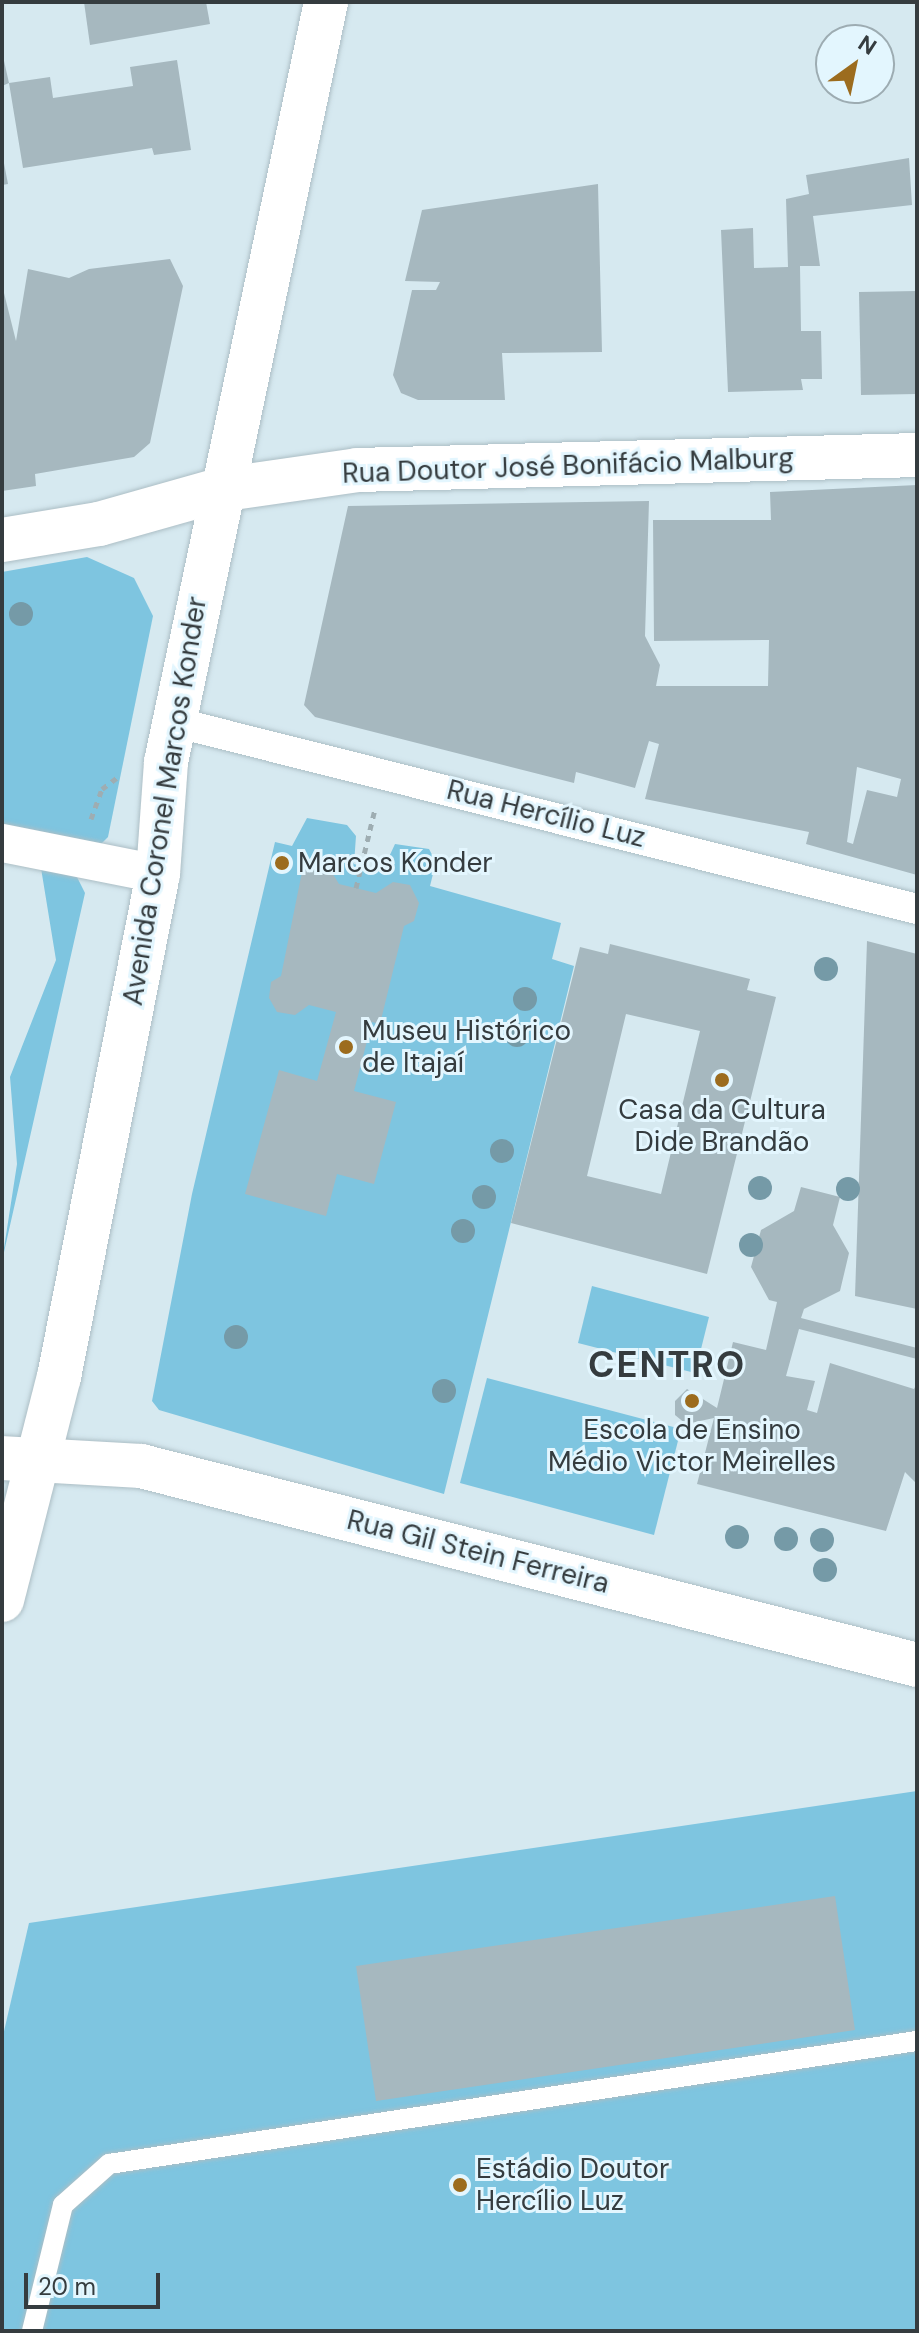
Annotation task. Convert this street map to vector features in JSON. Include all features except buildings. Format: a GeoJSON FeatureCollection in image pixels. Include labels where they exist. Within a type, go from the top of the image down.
{"type":"FeatureCollection","features":[{"type":"Feature","properties":{"kind":"main road","name":"Avenida Coronel Marcos Konder"},"geometry":{"type":"LineString","coordinates":[[2,1600],[19,1459],[59,1377],[158,874],[170,742],[219,490],[326,2]]}},
{"type":"Feature","properties":{"kind":"main road","name":"Rua Doutor José Bonifácio Malburg"},"geometry":{"type":"LineString","coordinates":[[2,540],[99,524],[219,490],[357,470],[917,455]]}},
{"type":"Feature","properties":{"kind":"main road","name":"Rua Gil Stein Ferreira"},"geometry":{"type":"LineString","coordinates":[[19,1459],[141,1466],[917,1665]]}},
{"type":"Feature","properties":{"kind":"street","name":"Rua Hercílio Luz"},"geometry":{"type":"LineString","coordinates":[[170,742],[917,909]]}},
{"type":"Feature","properties":{"kind":"street"},"geometry":{"type":"LineString","coordinates":[[2,843],[158,874]]}},
{"type":"Feature","properties":{"kind":"lane"},"geometry":{"type":"LineString","coordinates":[[32,2331],[63,2205],[109,2164],[917,2041]]}},
{"type":"Feature","properties":{"kind":"path"},"geometry":{"type":"LineString","coordinates":[[82,831],[111,779],[170,742]]}},
{"type":"Feature","properties":{"kind":"path"},"geometry":{"type":"LineString","coordinates":[[356,888],[376,803]]}},
{"type":"Feature","properties":{"kind":"shaded area"},"geometry":{"type":"Polygon","coordinates":[[[87,557],[134,578],[153,616],[108,837],[99,846],[2,830],[2,572],[87,557]]]}},
{"type":"Feature","properties":{"kind":"shaded area"},"geometry":{"type":"Polygon","coordinates":[[[307,818],[347,825],[356,836],[354,864],[382,872],[395,844],[429,849],[436,862],[430,886],[561,923],[552,959],[574,966],[444,1494],[159,1410],[152,1401],[192,1194],[275,842],[292,846],[307,818]]]}},
{"type":"Feature","properties":{"kind":"shaded area"},"geometry":{"type":"Polygon","coordinates":[[[40,862],[75,873],[85,893],[2,1261],[17,1164],[10,1077],[56,960],[40,862]]]}},
{"type":"Feature","properties":{"kind":"shaded area"},"geometry":{"type":"Polygon","coordinates":[[[592,1286],[709,1317],[695,1373],[578,1343],[592,1286]]]}},
{"type":"Feature","properties":{"kind":"shaded area"},"geometry":{"type":"Polygon","coordinates":[[[487,1378],[681,1429],[654,1535],[460,1483],[487,1378]]]}},
{"type":"Feature","properties":{"kind":"shaded area","name":"Estádio Doutor Hercílio Luz"},"geometry":{"type":"Polygon","coordinates":[[[917,1791],[917,2331],[2,2331],[2,2040],[29,1923],[917,1791]]]}},
{"type":"Feature","properties":{"kind":"place","name":"Marcos Konder"},"geometry":{"type":"Point","coordinates":[282,863]}},
{"type":"Feature","properties":{"kind":"place","name":"Museu Histórico de Itajaí"},"geometry":{"type":"Point","coordinates":[346,1047]}},
{"type":"Feature","properties":{"kind":"place","name":"Casa da Cultura Dide Brandão"},"geometry":{"type":"Point","coordinates":[722,1080]}},
{"type":"Feature","properties":{"kind":"place","name":"Escola de Ensino Médio Victor Meirelles"},"geometry":{"type":"Point","coordinates":[692,1401]}},
{"type":"Feature","properties":{"kind":"place","name":"Estádio Doutor Hercílio Luz"},"geometry":{"type":"Point","coordinates":[460,2185]}},
{"type":"Feature","properties":{"kind":"district","name":"CENTRO"},"geometry":{"type":"Point","coordinates":[667,1365]}}]}
